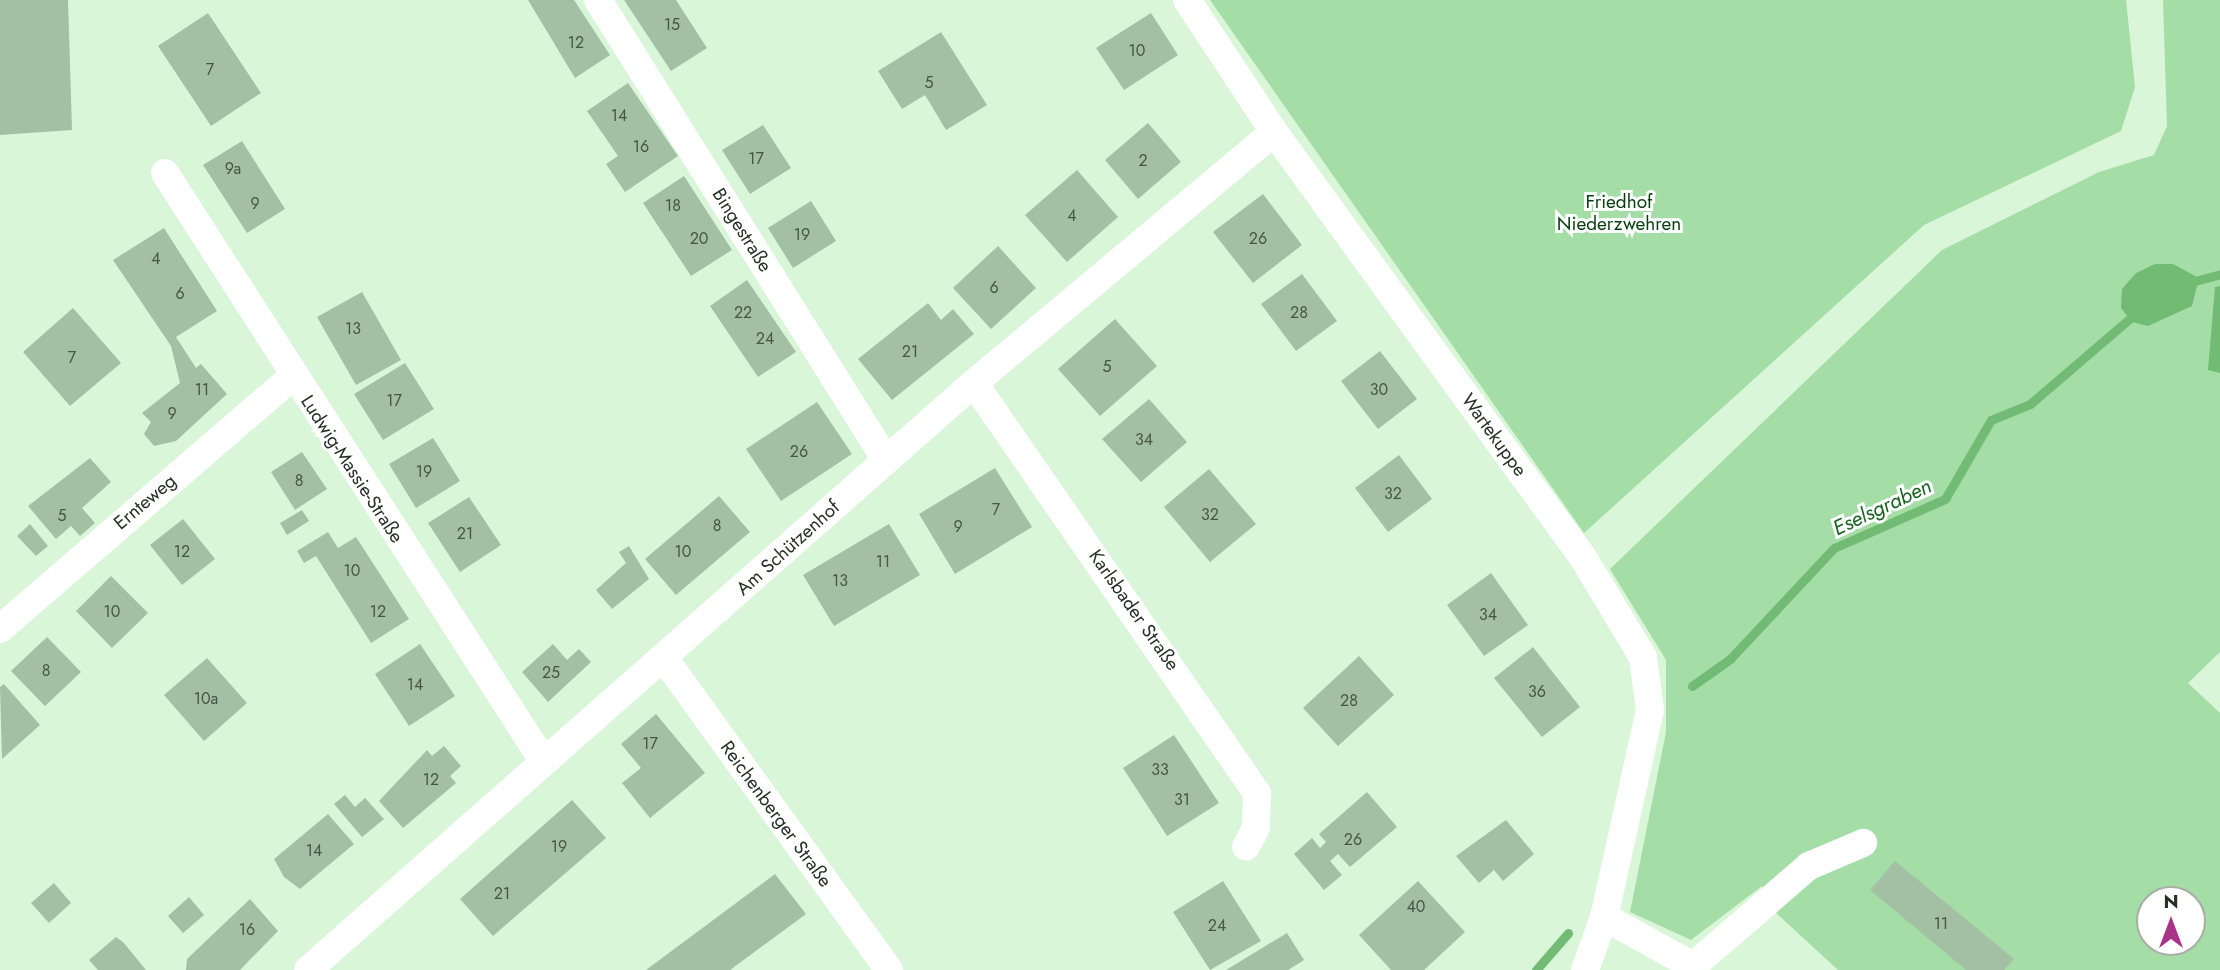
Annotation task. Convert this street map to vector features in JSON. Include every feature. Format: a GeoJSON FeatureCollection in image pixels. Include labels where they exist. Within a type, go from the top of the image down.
{"type":"FeatureCollection","features":[{"type":"Feature","properties":{"kind":"street","name":"Bingestraße"},"geometry":{"type":"LineString","coordinates":[[598,0],[886,460]]}},
{"type":"Feature","properties":{"kind":"street","name":"Wartekuppe"},"geometry":{"type":"LineString","coordinates":[[1187,0],[1274,132],[1584,559],[1643,657],[1650,710],[1604,917],[1585,970]]}},
{"type":"Feature","properties":{"kind":"street","name":"Am Schützenhof"},"geometry":{"type":"LineString","coordinates":[[308,970],[974,383],[1274,132]]}},
{"type":"Feature","properties":{"kind":"street","name":"Ludwig-Massie-Straße"},"geometry":{"type":"LineString","coordinates":[[165,173],[292,377],[544,762]]}},
{"type":"Feature","properties":{"kind":"street","name":"Ernteweg"},"geometry":{"type":"LineString","coordinates":[[0,629],[292,377]]}},
{"type":"Feature","properties":{"kind":"street","name":"Karlsbader Straße"},"geometry":{"type":"LineString","coordinates":[[974,383],[1257,793],[1256,828],[1246,847]]}},
{"type":"Feature","properties":{"kind":"street","name":"Reichenberger Straße"},"geometry":{"type":"LineString","coordinates":[[664,658],[889,970]]}},
{"type":"Feature","properties":{"kind":"street"},"geometry":{"type":"LineString","coordinates":[[1604,917],[1695,968],[1809,866],[1863,843]]}},
{"type":"Feature","properties":{"kind":"green space","name":"Friedhof Niederzwehren"},"geometry":{"type":"Polygon","coordinates":[[[1210,0],[2126,0],[2135,87],[2121,131],[1924,225],[1584,533],[1210,0]]]}},
{"type":"Feature","properties":{"kind":"green space"},"geometry":{"type":"Polygon","coordinates":[[[2163,0],[2220,0],[2220,652],[2188,683],[2220,713],[2220,970],[1838,970],[1774,911],[1762,886],[1691,940],[1630,912],[1666,732],[1666,660],[1610,569],[1942,250],[2099,172],[2154,155],[2167,126],[2163,0]]]}},
{"type":"Feature","properties":{"kind":"shaded area"},"geometry":{"type":"Polygon","coordinates":[[[2155,264],[2173,264],[2199,278],[2192,306],[2148,326],[2132,322],[2121,308],[2122,289],[2136,273],[2155,264]]]}},
{"type":"Feature","properties":{"kind":"shaded area"},"geometry":{"type":"Polygon","coordinates":[[[2220,286],[2220,373],[2208,370],[2215,287],[2220,286]]]}},
{"type":"Feature","properties":{"kind":"building"},"geometry":{"type":"Polygon","coordinates":[[[0,0],[68,0],[72,130],[0,135],[0,0]]]}},
{"type":"Feature","properties":{"kind":"building"},"geometry":{"type":"Polygon","coordinates":[[[528,0],[574,0],[610,55],[575,78],[528,0]]]}},
{"type":"Feature","properties":{"kind":"building"},"geometry":{"type":"Polygon","coordinates":[[[624,0],[676,0],[707,48],[671,71],[624,0]]]}},
{"type":"Feature","properties":{"kind":"building"},"geometry":{"type":"Polygon","coordinates":[[[208,13],[261,93],[211,126],[158,46],[208,13]]]}},
{"type":"Feature","properties":{"kind":"building"},"geometry":{"type":"Polygon","coordinates":[[[1151,13],[1178,55],[1124,90],[1096,48],[1151,13]]]}},
{"type":"Feature","properties":{"kind":"building"},"geometry":{"type":"Polygon","coordinates":[[[941,32],[987,105],[946,130],[925,95],[902,109],[878,71],[941,32]]]}},
{"type":"Feature","properties":{"kind":"building"},"geometry":{"type":"Polygon","coordinates":[[[628,83],[678,156],[625,192],[606,164],[618,156],[587,111],[628,83]]]}},
{"type":"Feature","properties":{"kind":"building"},"geometry":{"type":"Polygon","coordinates":[[[1148,123],[1181,162],[1138,199],[1105,160],[1148,123]]]}},
{"type":"Feature","properties":{"kind":"building"},"geometry":{"type":"Polygon","coordinates":[[[763,125],[791,168],[750,194],[722,150],[763,125]]]}},
{"type":"Feature","properties":{"kind":"building"},"geometry":{"type":"Polygon","coordinates":[[[242,141],[285,209],[247,233],[203,165],[242,141]]]}},
{"type":"Feature","properties":{"kind":"building"},"geometry":{"type":"Polygon","coordinates":[[[1077,170],[1118,217],[1067,262],[1025,215],[1077,170]]]}},
{"type":"Feature","properties":{"kind":"building"},"geometry":{"type":"Polygon","coordinates":[[[684,176],[732,250],[691,276],[643,203],[684,176]]]}},
{"type":"Feature","properties":{"kind":"building"},"geometry":{"type":"Polygon","coordinates":[[[1263,194],[1302,245],[1253,283],[1213,232],[1263,194]]]}},
{"type":"Feature","properties":{"kind":"building"},"geometry":{"type":"Polygon","coordinates":[[[811,201],[836,241],[793,268],[768,228],[811,201]]]}},
{"type":"Feature","properties":{"kind":"building"},"geometry":{"type":"Polygon","coordinates":[[[164,228],[217,311],[176,337],[196,368],[201,364],[227,394],[176,441],[154,446],[144,434],[151,422],[142,413],[180,383],[171,346],[113,260],[164,228]]]}},
{"type":"Feature","properties":{"kind":"building"},"geometry":{"type":"Polygon","coordinates":[[[998,246],[1036,288],[991,329],[953,288],[998,246]]]}},
{"type":"Feature","properties":{"kind":"building"},"geometry":{"type":"Polygon","coordinates":[[[1302,274],[1337,321],[1296,351],[1261,304],[1302,274]]]}},
{"type":"Feature","properties":{"kind":"building"},"geometry":{"type":"Polygon","coordinates":[[[747,280],[796,352],[758,377],[710,306],[747,280]]]}},
{"type":"Feature","properties":{"kind":"building"},"geometry":{"type":"Polygon","coordinates":[[[362,292],[401,360],[356,385],[317,317],[362,292]]]}},
{"type":"Feature","properties":{"kind":"building"},"geometry":{"type":"Polygon","coordinates":[[[928,303],[941,320],[953,309],[974,334],[892,400],[858,359],[928,303]]]}},
{"type":"Feature","properties":{"kind":"building"},"geometry":{"type":"Polygon","coordinates":[[[73,308],[121,363],[70,406],[23,352],[73,308]]]}},
{"type":"Feature","properties":{"kind":"building"},"geometry":{"type":"Polygon","coordinates":[[[1115,319],[1157,366],[1100,416],[1058,369],[1115,319]]]}},
{"type":"Feature","properties":{"kind":"building"},"geometry":{"type":"Polygon","coordinates":[[[1380,351],[1417,399],[1378,429],[1341,381],[1380,351]]]}},
{"type":"Feature","properties":{"kind":"building"},"geometry":{"type":"Polygon","coordinates":[[[405,363],[434,409],[383,440],[354,394],[405,363]]]}},
{"type":"Feature","properties":{"kind":"building"},"geometry":{"type":"Polygon","coordinates":[[[1149,399],[1187,442],[1141,482],[1102,439],[1149,399]]]}},
{"type":"Feature","properties":{"kind":"building"},"geometry":{"type":"Polygon","coordinates":[[[817,402],[852,454],[781,501],[746,449],[817,402]]]}},
{"type":"Feature","properties":{"kind":"building"},"geometry":{"type":"Polygon","coordinates":[[[433,438],[460,481],[416,508],[389,464],[433,438]]]}},
{"type":"Feature","properties":{"kind":"building"},"geometry":{"type":"Polygon","coordinates":[[[302,452],[327,489],[295,510],[271,472],[302,452]]]}},
{"type":"Feature","properties":{"kind":"building"},"geometry":{"type":"Polygon","coordinates":[[[1399,455],[1432,499],[1388,532],[1355,488],[1399,455]]]}},
{"type":"Feature","properties":{"kind":"building"},"geometry":{"type":"Polygon","coordinates":[[[90,458],[111,482],[82,508],[95,523],[80,536],[71,526],[56,539],[28,506],[90,458]]]}},
{"type":"Feature","properties":{"kind":"building"},"geometry":{"type":"Polygon","coordinates":[[[995,468],[1032,527],[955,574],[919,514],[995,468]]]}},
{"type":"Feature","properties":{"kind":"building"},"geometry":{"type":"Polygon","coordinates":[[[1209,469],[1256,524],[1210,562],[1164,507],[1209,469]]]}},
{"type":"Feature","properties":{"kind":"building"},"geometry":{"type":"Polygon","coordinates":[[[719,496],[750,532],[676,595],[645,559],[719,496]]]}},
{"type":"Feature","properties":{"kind":"building"},"geometry":{"type":"Polygon","coordinates":[[[469,497],[501,545],[460,572],[428,523],[469,497]]]}},
{"type":"Feature","properties":{"kind":"building"},"geometry":{"type":"Polygon","coordinates":[[[302,510],[309,521],[287,535],[280,523],[302,510]]]}},
{"type":"Feature","properties":{"kind":"building"},"geometry":{"type":"Polygon","coordinates":[[[183,519],[215,559],[182,585],[150,545],[183,519]]]}},
{"type":"Feature","properties":{"kind":"building"},"geometry":{"type":"Polygon","coordinates":[[[30,524],[48,546],[36,556],[17,536],[30,524]]]}},
{"type":"Feature","properties":{"kind":"building"},"geometry":{"type":"Polygon","coordinates":[[[889,524],[920,575],[834,626],[803,575],[889,524]]]}},
{"type":"Feature","properties":{"kind":"building"},"geometry":{"type":"Polygon","coordinates":[[[328,532],[338,548],[356,537],[409,619],[371,643],[316,556],[304,563],[297,551],[328,532]]]}},
{"type":"Feature","properties":{"kind":"building"},"geometry":{"type":"Polygon","coordinates":[[[629,546],[649,579],[612,609],[596,590],[626,563],[619,552],[629,546]]]}},
{"type":"Feature","properties":{"kind":"building"},"geometry":{"type":"Polygon","coordinates":[[[1491,573],[1528,625],[1484,656],[1447,605],[1491,573]]]}},
{"type":"Feature","properties":{"kind":"building"},"geometry":{"type":"Polygon","coordinates":[[[111,576],[148,613],[112,648],[76,611],[111,576]]]}},
{"type":"Feature","properties":{"kind":"building"},"geometry":{"type":"Polygon","coordinates":[[[47,637],[81,672],[45,706],[11,671],[47,637]]]}},
{"type":"Feature","properties":{"kind":"building"},"geometry":{"type":"Polygon","coordinates":[[[420,644],[455,696],[409,726],[375,674],[420,644]]]}},
{"type":"Feature","properties":{"kind":"building"},"geometry":{"type":"Polygon","coordinates":[[[553,644],[567,660],[579,649],[591,662],[548,702],[522,672],[553,644]]]}},
{"type":"Feature","properties":{"kind":"building"},"geometry":{"type":"Polygon","coordinates":[[[1533,647],[1580,707],[1542,737],[1494,678],[1533,647]]]}},
{"type":"Feature","properties":{"kind":"building"},"geometry":{"type":"Polygon","coordinates":[[[1359,656],[1394,695],[1338,746],[1303,708],[1359,656]]]}},
{"type":"Feature","properties":{"kind":"building"},"geometry":{"type":"Polygon","coordinates":[[[207,658],[247,703],[204,741],[164,695],[207,658]]]}},
{"type":"Feature","properties":{"kind":"building"},"geometry":{"type":"Polygon","coordinates":[[[4,684],[40,725],[2,759],[0,687],[4,684]]]}},
{"type":"Feature","properties":{"kind":"building"},"geometry":{"type":"Polygon","coordinates":[[[656,714],[705,773],[650,818],[622,783],[641,768],[621,744],[656,714]]]}},
{"type":"Feature","properties":{"kind":"building"},"geometry":{"type":"Polygon","coordinates":[[[1174,735],[1219,803],[1167,836],[1123,768],[1174,735]]]}},
{"type":"Feature","properties":{"kind":"building"},"geometry":{"type":"Polygon","coordinates":[[[444,746],[461,766],[450,776],[456,783],[403,828],[379,801],[427,750],[432,756],[444,746]]]}},
{"type":"Feature","properties":{"kind":"building"},"geometry":{"type":"Polygon","coordinates":[[[1367,792],[1397,827],[1350,867],[1338,854],[1330,861],[1342,875],[1324,890],[1294,854],[1312,838],[1320,848],[1326,842],[1319,834],[1367,792]]]}},
{"type":"Feature","properties":{"kind":"building"},"geometry":{"type":"Polygon","coordinates":[[[345,795],[355,807],[365,798],[384,819],[362,837],[334,804],[345,795]]]}},
{"type":"Feature","properties":{"kind":"building"},"geometry":{"type":"Polygon","coordinates":[[[572,800],[606,838],[493,936],[460,899],[572,800]]]}},
{"type":"Feature","properties":{"kind":"building"},"geometry":{"type":"Polygon","coordinates":[[[328,814],[354,844],[300,889],[284,877],[274,859],[328,814]]]}},
{"type":"Feature","properties":{"kind":"building"},"geometry":{"type":"Polygon","coordinates":[[[1506,820],[1534,854],[1503,881],[1494,870],[1479,883],[1456,856],[1506,820]]]}},
{"type":"Feature","properties":{"kind":"building"},"geometry":{"type":"Polygon","coordinates":[[[1895,861],[2014,959],[2004,970],[1966,970],[1870,890],[1895,861]]]}},
{"type":"Feature","properties":{"kind":"building"},"geometry":{"type":"Polygon","coordinates":[[[775,874],[806,914],[730,970],[646,970],[775,874]]]}},
{"type":"Feature","properties":{"kind":"building"},"geometry":{"type":"Polygon","coordinates":[[[1223,881],[1261,941],[1210,970],[1173,912],[1223,881]]]}},
{"type":"Feature","properties":{"kind":"building"},"geometry":{"type":"Polygon","coordinates":[[[1418,881],[1465,932],[1424,970],[1391,970],[1359,935],[1418,881]]]}},
{"type":"Feature","properties":{"kind":"building"},"geometry":{"type":"Polygon","coordinates":[[[54,883],[71,903],[49,923],[31,903],[54,883]]]}},
{"type":"Feature","properties":{"kind":"building"},"geometry":{"type":"Polygon","coordinates":[[[189,897],[204,915],[183,933],[168,916],[189,897]]]}},
{"type":"Feature","properties":{"kind":"building"},"geometry":{"type":"Polygon","coordinates":[[[250,899],[278,931],[240,970],[186,970],[187,959],[250,899]]]}},
{"type":"Feature","properties":{"kind":"building"},"geometry":{"type":"Polygon","coordinates":[[[1287,933],[1304,960],[1288,970],[1226,970],[1287,933]]]}},
{"type":"Feature","properties":{"kind":"building"},"geometry":{"type":"Polygon","coordinates":[[[116,937],[146,970],[98,970],[89,960],[116,937]]]}},
{"type":"Feature","properties":{"kind":"waterway","name":"Eselsgraben"},"geometry":{"type":"LineString","coordinates":[[2191,282],[2220,274]]}},
{"type":"Feature","properties":{"kind":"waterway","name":"Eselsgraben"},"geometry":{"type":"LineString","coordinates":[[1692,686],[1730,659],[1834,548],[1945,499],[1991,420],[2030,404],[2136,313]]}},
{"type":"Feature","properties":{"kind":"waterway","name":"Eselsgraben"},"geometry":{"type":"LineString","coordinates":[[1536,970],[1568,933]]}}]}
